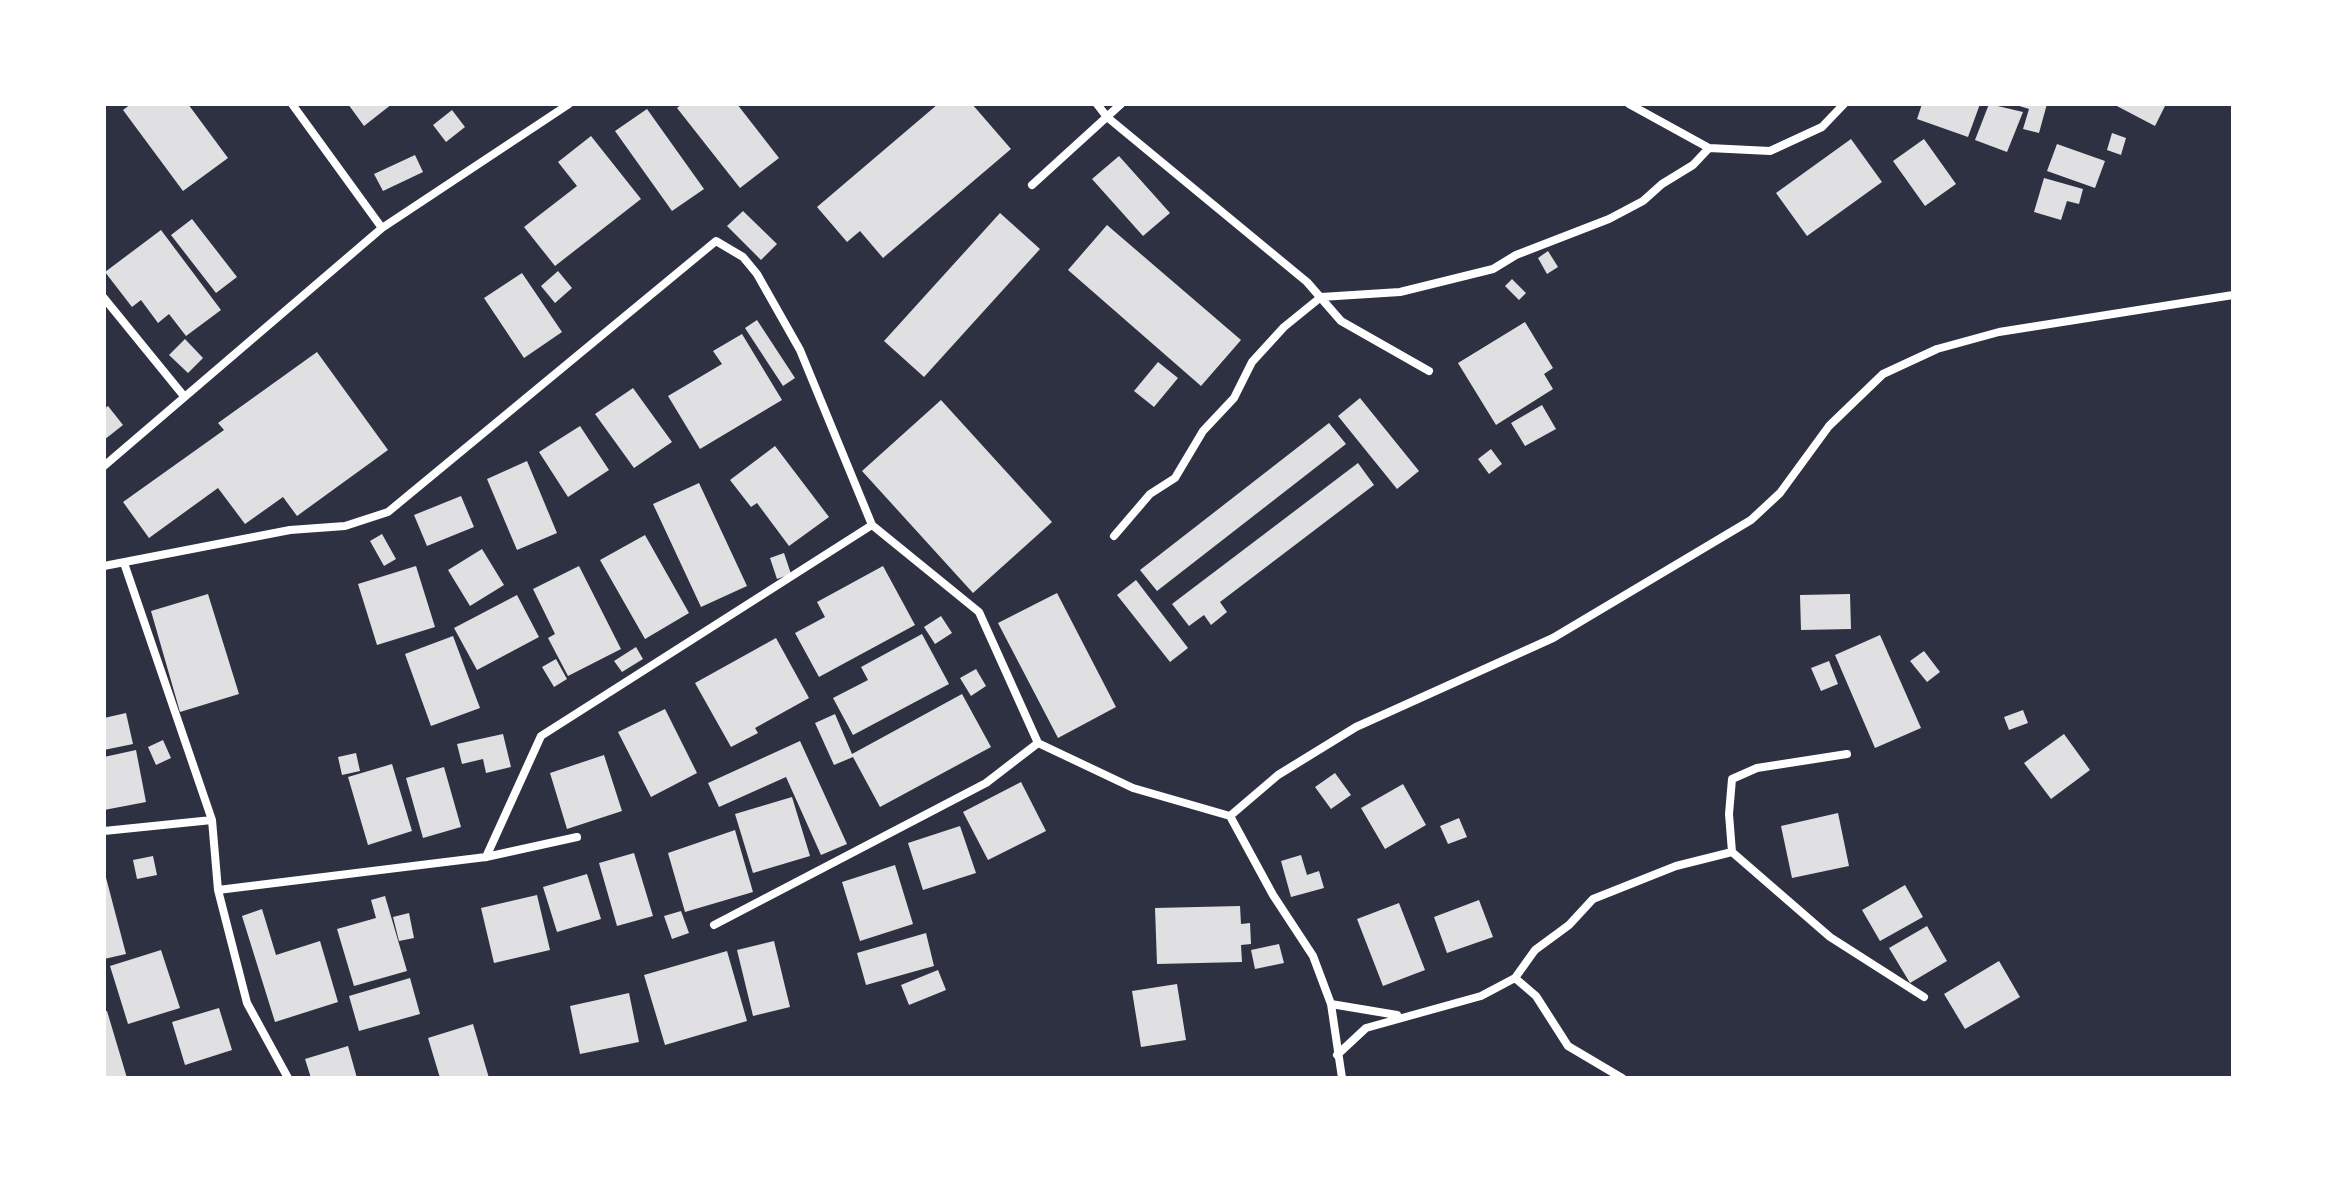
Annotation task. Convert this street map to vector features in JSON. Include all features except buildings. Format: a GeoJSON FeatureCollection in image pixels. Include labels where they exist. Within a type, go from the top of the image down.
{"type":"FeatureCollection","features":[{"type":"Feature","properties":{"kind":"street"},"geometry":{"type":"LineString","coordinates":[[292,104],[382,228]]}},
{"type":"Feature","properties":{"kind":"street"},"geometry":{"type":"LineString","coordinates":[[104,466],[183,395],[382,228],[569,104]]}},
{"type":"Feature","properties":{"kind":"street"},"geometry":{"type":"LineString","coordinates":[[1097,104],[1107,117],[1307,282],[1341,321],[1429,371]]}},
{"type":"Feature","properties":{"kind":"street"},"geometry":{"type":"LineString","coordinates":[[1032,185],[1121,104]]}},
{"type":"Feature","properties":{"kind":"street"},"geometry":{"type":"LineString","coordinates":[[1629,104],[1709,148],[1770,151],[1822,127],[1844,104]]}},
{"type":"Feature","properties":{"kind":"street"},"geometry":{"type":"LineString","coordinates":[[1114,536],[1150,494],[1175,478],[1203,431],[1234,398],[1252,362],[1284,327],[1321,297],[1400,292],[1493,269],[1516,255],[1609,219],[1643,201],[1662,184],[1693,165],[1709,148]]}},
{"type":"Feature","properties":{"kind":"street"},"geometry":{"type":"LineString","coordinates":[[104,566],[290,530],[345,526],[388,512],[716,241],[743,257],[757,274],[800,350],[872,525],[979,612],[1038,743],[1133,788],[1230,816],[1273,895],[1313,956],[1331,1004],[1342,1078]]}},
{"type":"Feature","properties":{"kind":"street"},"geometry":{"type":"LineString","coordinates":[[1230,816],[1278,775],[1356,727],[1553,638],[1751,520],[1780,493],[1829,426],[1883,374],[1937,349],[1999,332],[2233,295]]}},
{"type":"Feature","properties":{"kind":"street"},"geometry":{"type":"LineString","coordinates":[[104,298],[183,395]]}},
{"type":"Feature","properties":{"kind":"street"},"geometry":{"type":"LineString","coordinates":[[486,857],[541,736],[872,525]]}},
{"type":"Feature","properties":{"kind":"street"},"geometry":{"type":"LineString","coordinates":[[124,563],[212,820],[218,890],[247,1003],[288,1078]]}},
{"type":"Feature","properties":{"kind":"street"},"geometry":{"type":"LineString","coordinates":[[714,925],[986,783],[1038,743]]}},
{"type":"Feature","properties":{"kind":"street"},"geometry":{"type":"LineString","coordinates":[[1847,754],[1757,768],[1732,779],[1729,814],[1732,852],[1830,937],[1924,997]]}},
{"type":"Feature","properties":{"kind":"street"},"geometry":{"type":"LineString","coordinates":[[104,831],[212,820]]}},
{"type":"Feature","properties":{"kind":"street"},"geometry":{"type":"LineString","coordinates":[[218,890],[486,857],[577,837]]}},
{"type":"Feature","properties":{"kind":"street"},"geometry":{"type":"LineString","coordinates":[[1337,1055],[1366,1028],[1481,996],[1515,978],[1535,950],[1569,925],[1593,899],[1663,870],[1732,852]]}},
{"type":"Feature","properties":{"kind":"street"},"geometry":{"type":"LineString","coordinates":[[1515,978],[1536,996],[1568,1046],[1622,1078]]}},
{"type":"Feature","properties":{"kind":"street"},"geometry":{"type":"LineString","coordinates":[[1331,1004],[1401,1016]]}}]}
